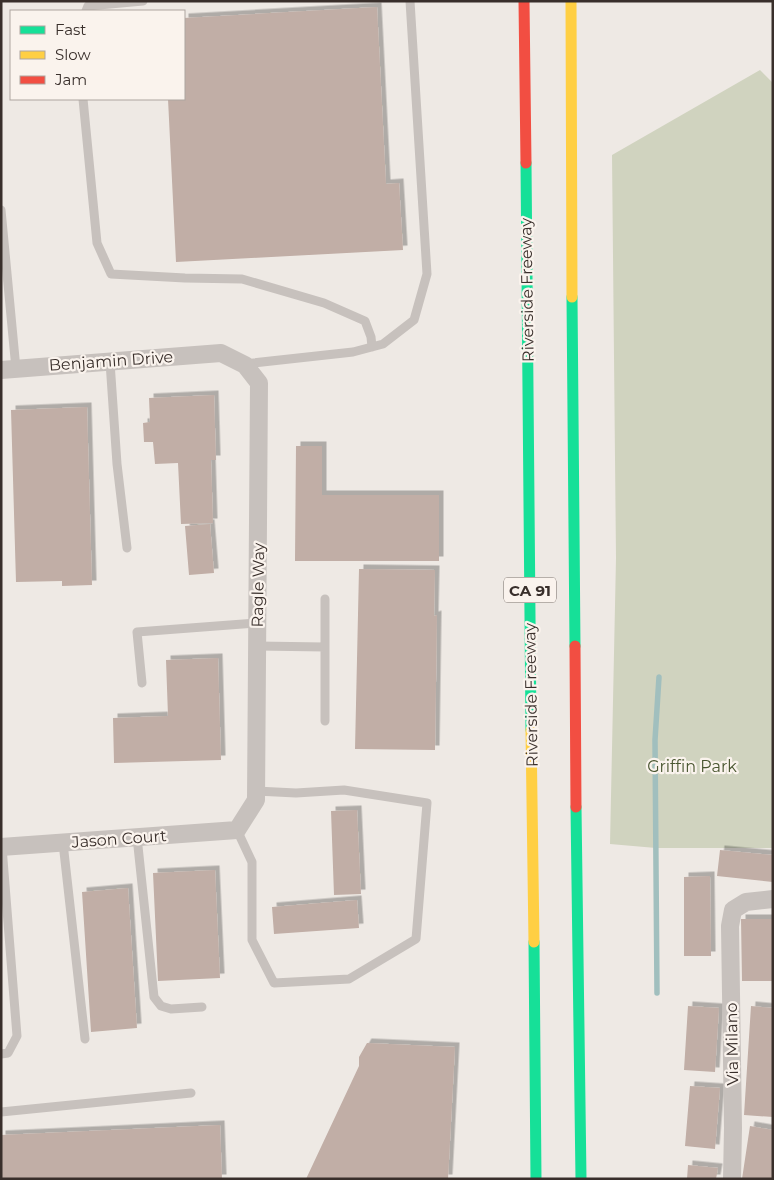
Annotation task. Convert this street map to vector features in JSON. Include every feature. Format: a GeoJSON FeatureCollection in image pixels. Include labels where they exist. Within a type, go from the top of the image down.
{"type":"FeatureCollection","features":[{"type":"Feature","properties":{"kind":"highway","name":"Riverside Freeway"},"geometry":{"type":"LineString","coordinates":[[524,1],[536,1179]]}},
{"type":"Feature","properties":{"kind":"highway","name":"CA 91"},"geometry":{"type":"LineString","coordinates":[[571,1],[573,512],[581,1179]]}},
{"type":"Feature","properties":{"kind":"street","name":"Benjamin Drive"},"geometry":{"type":"LineString","coordinates":[[8,369],[221,353]]}},
{"type":"Feature","properties":{"kind":"street","name":"Ragle Way"},"geometry":{"type":"LineString","coordinates":[[221,353],[244,364],[259,383],[256,800],[237,830]]}},
{"type":"Feature","properties":{"kind":"street","name":"Jason Court"},"geometry":{"type":"LineString","coordinates":[[2,847],[237,830]]}},
{"type":"Feature","properties":{"kind":"street","name":"Via Milano"},"geometry":{"type":"LineString","coordinates":[[732,1179],[730,926],[733,910],[746,902],[773,899]]}},
{"type":"Feature","properties":{"kind":"lane"},"geometry":{"type":"LineString","coordinates":[[86,10],[88,6],[143,1]]}},
{"type":"Feature","properties":{"kind":"lane"},"geometry":{"type":"LineString","coordinates":[[244,364],[353,352],[383,344],[414,320],[426,274],[410,1]]}},
{"type":"Feature","properties":{"kind":"lane"},"geometry":{"type":"LineString","coordinates":[[83,100],[97,243],[111,274],[242,279],[324,303],[365,321],[371,337],[372,347]]}},
{"type":"Feature","properties":{"kind":"lane"},"geometry":{"type":"LineString","coordinates":[[1,210],[8,369]]}},
{"type":"Feature","properties":{"kind":"lane"},"geometry":{"type":"LineString","coordinates":[[110,362],[117,464],[127,548]]}},
{"type":"Feature","properties":{"kind":"lane"},"geometry":{"type":"LineString","coordinates":[[325,599],[325,721]]}},
{"type":"Feature","properties":{"kind":"lane"},"geometry":{"type":"LineString","coordinates":[[142,683],[137,632],[257,623]]}},
{"type":"Feature","properties":{"kind":"lane"},"geometry":{"type":"LineString","coordinates":[[257,646],[325,647]]}},
{"type":"Feature","properties":{"kind":"lane"},"geometry":{"type":"LineString","coordinates":[[237,830],[252,862],[252,940],[274,983],[349,979],[416,939],[427,803],[344,790],[296,793],[256,791]]}},
{"type":"Feature","properties":{"kind":"lane"},"geometry":{"type":"LineString","coordinates":[[138,837],[154,996],[161,1006],[170,1009],[202,1007]]}},
{"type":"Feature","properties":{"kind":"lane"},"geometry":{"type":"LineString","coordinates":[[63,843],[85,1039]]}},
{"type":"Feature","properties":{"kind":"lane"},"geometry":{"type":"LineString","coordinates":[[1,1054],[8,1053],[17,1036],[2,847]]}},
{"type":"Feature","properties":{"kind":"lane"},"geometry":{"type":"LineString","coordinates":[[1,1112],[191,1094]]}},
{"type":"Feature","properties":{"kind":"green space","name":"Griffin Park"},"geometry":{"type":"Polygon","coordinates":[[[760,70],[773,83],[773,848],[656,848],[610,844],[616,558],[612,155],[760,70]]]}},
{"type":"Feature","properties":{"kind":"building"},"geometry":{"type":"Polygon","coordinates":[[[377,7],[386,184],[399,183],[403,250],[176,262],[168,100],[185,100],[185,18],[377,7]]]}},
{"type":"Feature","properties":{"kind":"building"},"geometry":{"type":"Polygon","coordinates":[[[214,395],[216,460],[211,460],[213,523],[181,524],[178,463],[155,464],[153,442],[144,442],[143,423],[150,422],[149,398],[214,395]]]}},
{"type":"Feature","properties":{"kind":"building"},"geometry":{"type":"Polygon","coordinates":[[[87,407],[92,585],[62,586],[62,581],[16,582],[11,410],[87,407]]]}},
{"type":"Feature","properties":{"kind":"building"},"geometry":{"type":"Polygon","coordinates":[[[296,446],[322,446],[322,495],[439,495],[439,561],[295,561],[296,446]]]}},
{"type":"Feature","properties":{"kind":"building"},"geometry":{"type":"Polygon","coordinates":[[[210,524],[214,573],[189,575],[185,526],[210,524]]]}},
{"type":"Feature","properties":{"kind":"building"},"geometry":{"type":"Polygon","coordinates":[[[359,569],[435,570],[434,616],[437,615],[435,750],[355,749],[359,569]]]}},
{"type":"Feature","properties":{"kind":"building"},"geometry":{"type":"Polygon","coordinates":[[[218,658],[221,760],[114,763],[113,718],[168,716],[166,660],[218,658]]]}},
{"type":"Feature","properties":{"kind":"building"},"geometry":{"type":"Polygon","coordinates":[[[357,810],[361,894],[334,895],[331,811],[357,810]]]}},
{"type":"Feature","properties":{"kind":"building"},"geometry":{"type":"Polygon","coordinates":[[[720,850],[773,855],[773,882],[717,876],[720,850]]]}},
{"type":"Feature","properties":{"kind":"building"},"geometry":{"type":"Polygon","coordinates":[[[215,870],[220,978],[158,981],[153,873],[215,870]]]}},
{"type":"Feature","properties":{"kind":"building"},"geometry":{"type":"Polygon","coordinates":[[[710,876],[711,956],[684,956],[684,877],[710,876]]]}},
{"type":"Feature","properties":{"kind":"building"},"geometry":{"type":"Polygon","coordinates":[[[128,888],[137,1028],[91,1032],[82,892],[128,888]]]}},
{"type":"Feature","properties":{"kind":"building"},"geometry":{"type":"Polygon","coordinates":[[[357,900],[359,928],[274,934],[272,907],[357,900]]]}},
{"type":"Feature","properties":{"kind":"building"},"geometry":{"type":"Polygon","coordinates":[[[741,919],[773,919],[773,981],[742,981],[741,919]]]}},
{"type":"Feature","properties":{"kind":"building"},"geometry":{"type":"Polygon","coordinates":[[[688,1006],[719,1008],[715,1072],[684,1070],[688,1006]]]}},
{"type":"Feature","properties":{"kind":"building"},"geometry":{"type":"Polygon","coordinates":[[[751,1006],[773,1008],[773,1117],[744,1115],[751,1006]]]}},
{"type":"Feature","properties":{"kind":"building"},"geometry":{"type":"Polygon","coordinates":[[[367,1043],[455,1047],[448,1179],[306,1179],[359,1066],[359,1057],[367,1043]]]}},
{"type":"Feature","properties":{"kind":"building"},"geometry":{"type":"Polygon","coordinates":[[[690,1086],[720,1088],[715,1149],[685,1146],[690,1086]]]}},
{"type":"Feature","properties":{"kind":"building"},"geometry":{"type":"Polygon","coordinates":[[[220,1125],[222,1179],[1,1179],[1,1135],[220,1125]]]}},
{"type":"Feature","properties":{"kind":"building"},"geometry":{"type":"Polygon","coordinates":[[[750,1126],[773,1130],[773,1179],[742,1179],[750,1126]]]}},
{"type":"Feature","properties":{"kind":"building"},"geometry":{"type":"Polygon","coordinates":[[[688,1165],[718,1168],[716,1179],[687,1179],[688,1165]]]}},
{"type":"Feature","properties":{"kind":"waterway"},"geometry":{"type":"LineString","coordinates":[[657,993],[655,740],[659,677]]}},
{"type":"Feature","properties":{"kind":"traffic: fast"},"geometry":{"type":"LineString","coordinates":[[526,163],[531,730]]}},
{"type":"Feature","properties":{"kind":"traffic: fast"},"geometry":{"type":"LineString","coordinates":[[572,297],[575,646]]}},
{"type":"Feature","properties":{"kind":"traffic: fast"},"geometry":{"type":"LineString","coordinates":[[576,807],[581,1179]]}},
{"type":"Feature","properties":{"kind":"traffic: fast"},"geometry":{"type":"LineString","coordinates":[[534,942],[536,1179]]}},
{"type":"Feature","properties":{"kind":"traffic: slow"},"geometry":{"type":"LineString","coordinates":[[571,1],[572,297]]}},
{"type":"Feature","properties":{"kind":"traffic: slow"},"geometry":{"type":"LineString","coordinates":[[531,730],[534,942]]}},
{"type":"Feature","properties":{"kind":"traffic: jam"},"geometry":{"type":"LineString","coordinates":[[524,1],[526,163]]}},
{"type":"Feature","properties":{"kind":"traffic: jam"},"geometry":{"type":"LineString","coordinates":[[575,646],[576,807]]}}]}
